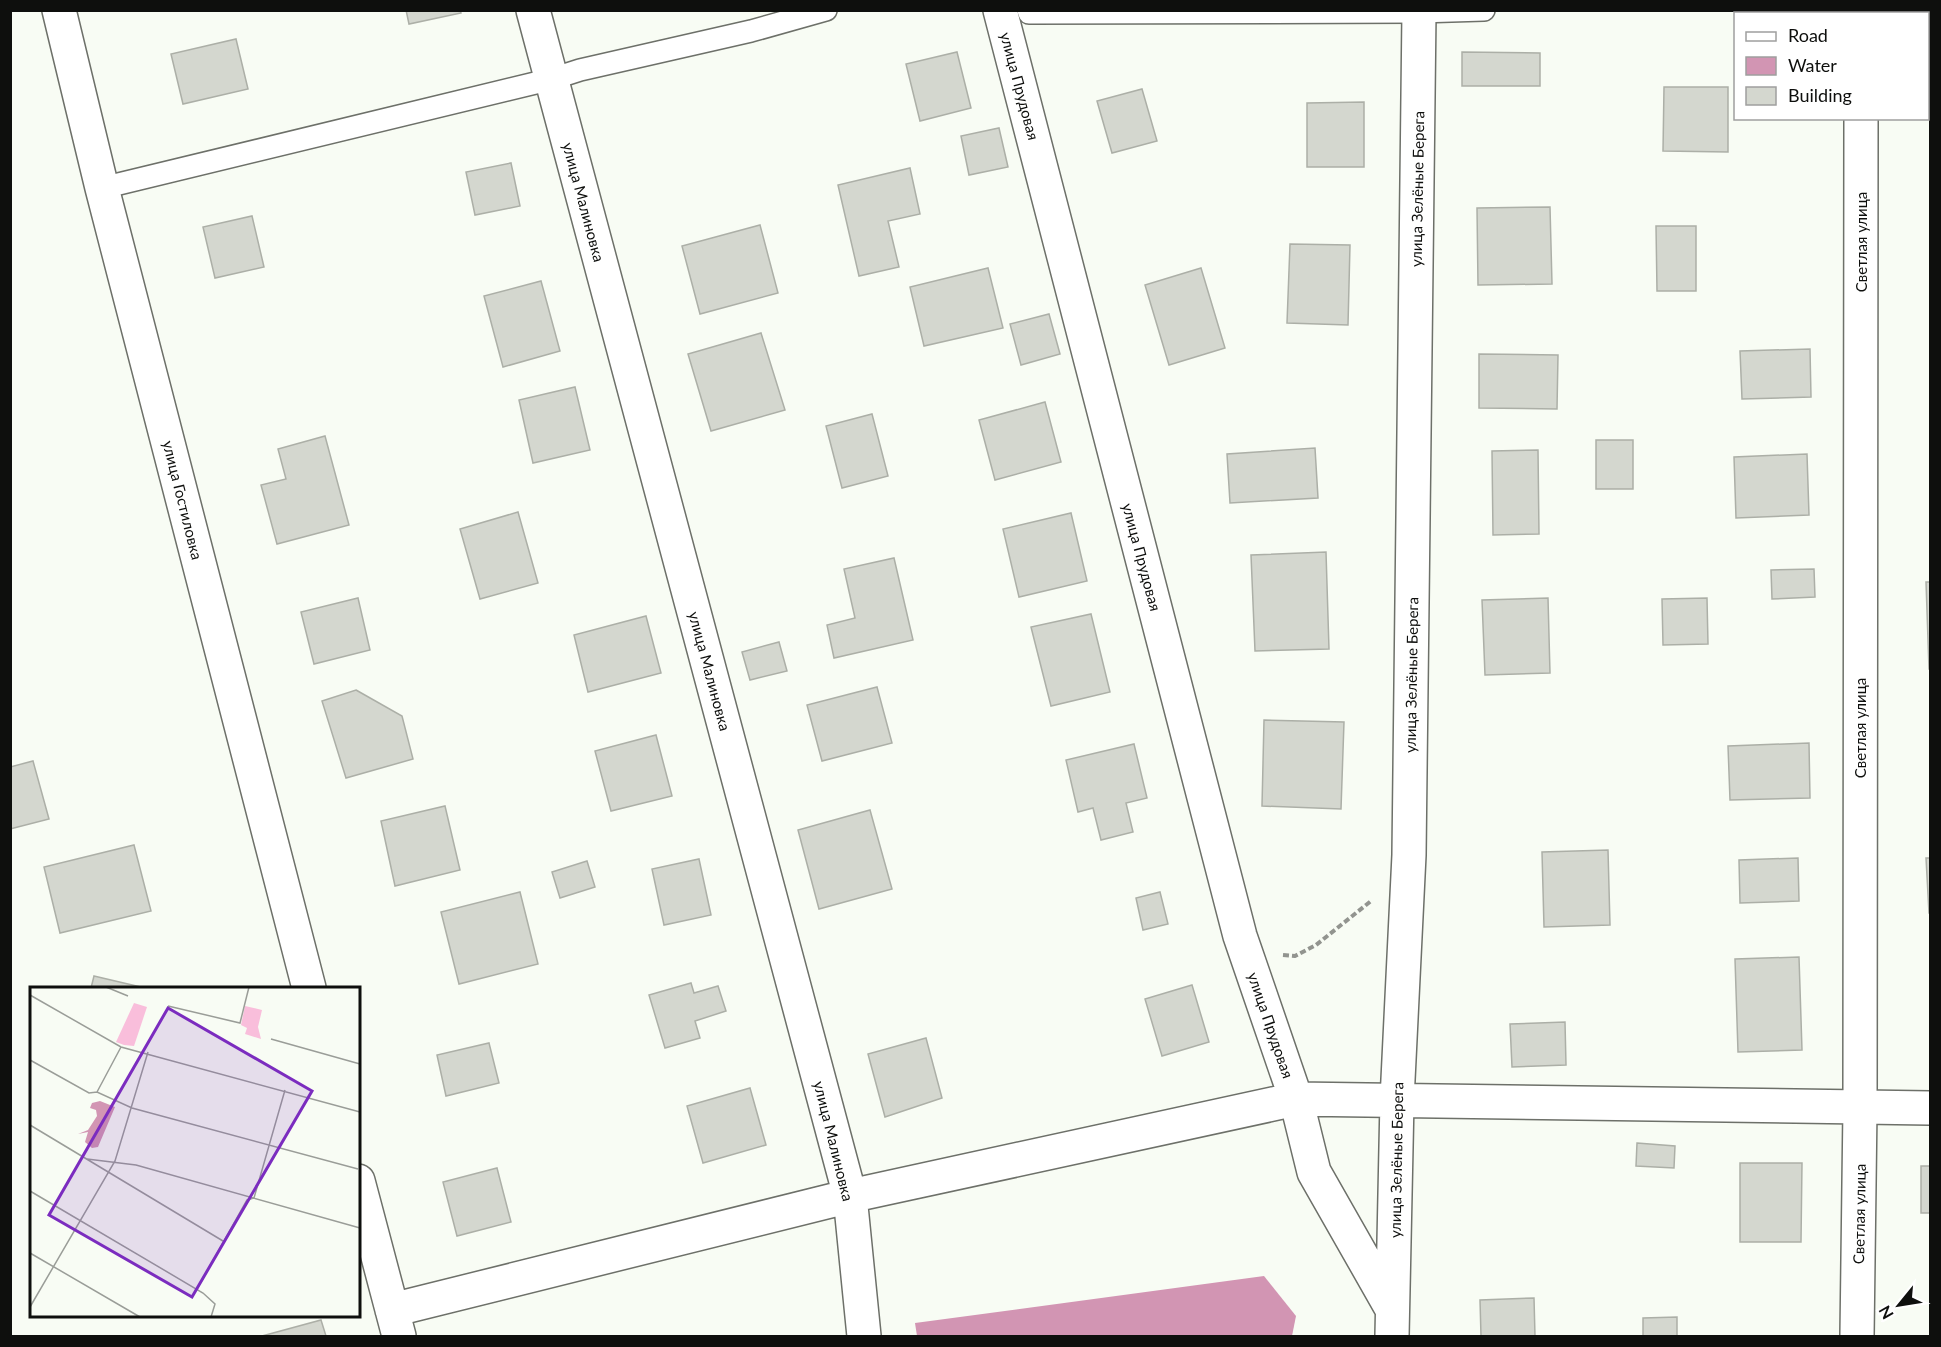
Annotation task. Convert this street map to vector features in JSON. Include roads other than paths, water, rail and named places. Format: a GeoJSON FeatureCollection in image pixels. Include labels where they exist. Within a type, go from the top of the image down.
{"type":"FeatureCollection","features":[{"type":"Feature","properties":{"kind":"street","name":"улица Гостиловка"},"geometry":{"type":"LineString","coordinates":[[59,10],[102,188],[309,987]]}},
{"type":"Feature","properties":{"kind":"street","name":"улица Малиновка"},"geometry":{"type":"LineString","coordinates":[[533,10],[850,1196],[864,1336]]}},
{"type":"Feature","properties":{"kind":"street","name":"улица Прудовая"},"geometry":{"type":"LineString","coordinates":[[1000,10],[1240,936],[1296,1099],[1314,1172],[1392,1323]]}},
{"type":"Feature","properties":{"kind":"street","name":"улица Зелёные Берега"},"geometry":{"type":"LineString","coordinates":[[1392,1323],[1397,1100],[1409,855],[1419,12]]}},
{"type":"Feature","properties":{"kind":"street","name":"Светлая улица"},"geometry":{"type":"LineString","coordinates":[[1857,1336],[1860,1108],[1861,120]]}},
{"type":"Feature","properties":{"kind":"street"},"geometry":{"type":"LineString","coordinates":[[360,1189],[395,1323],[850,1196],[1296,1099],[1930,1108]]}},
{"type":"Feature","properties":{"kind":"lane"},"geometry":{"type":"LineString","coordinates":[[102,188],[552,79],[580,70],[751,31],[826,10]]}},
{"type":"Feature","properties":{"kind":"lane"},"geometry":{"type":"LineString","coordinates":[[1028,10],[1029,13],[1484,10]]}},
{"type":"Feature","properties":{"kind":"water"},"geometry":{"type":"Polygon","coordinates":[[[1264,1276],[1296,1316],[1292,1336],[917,1336],[915,1323],[1264,1276]]]}}]}
